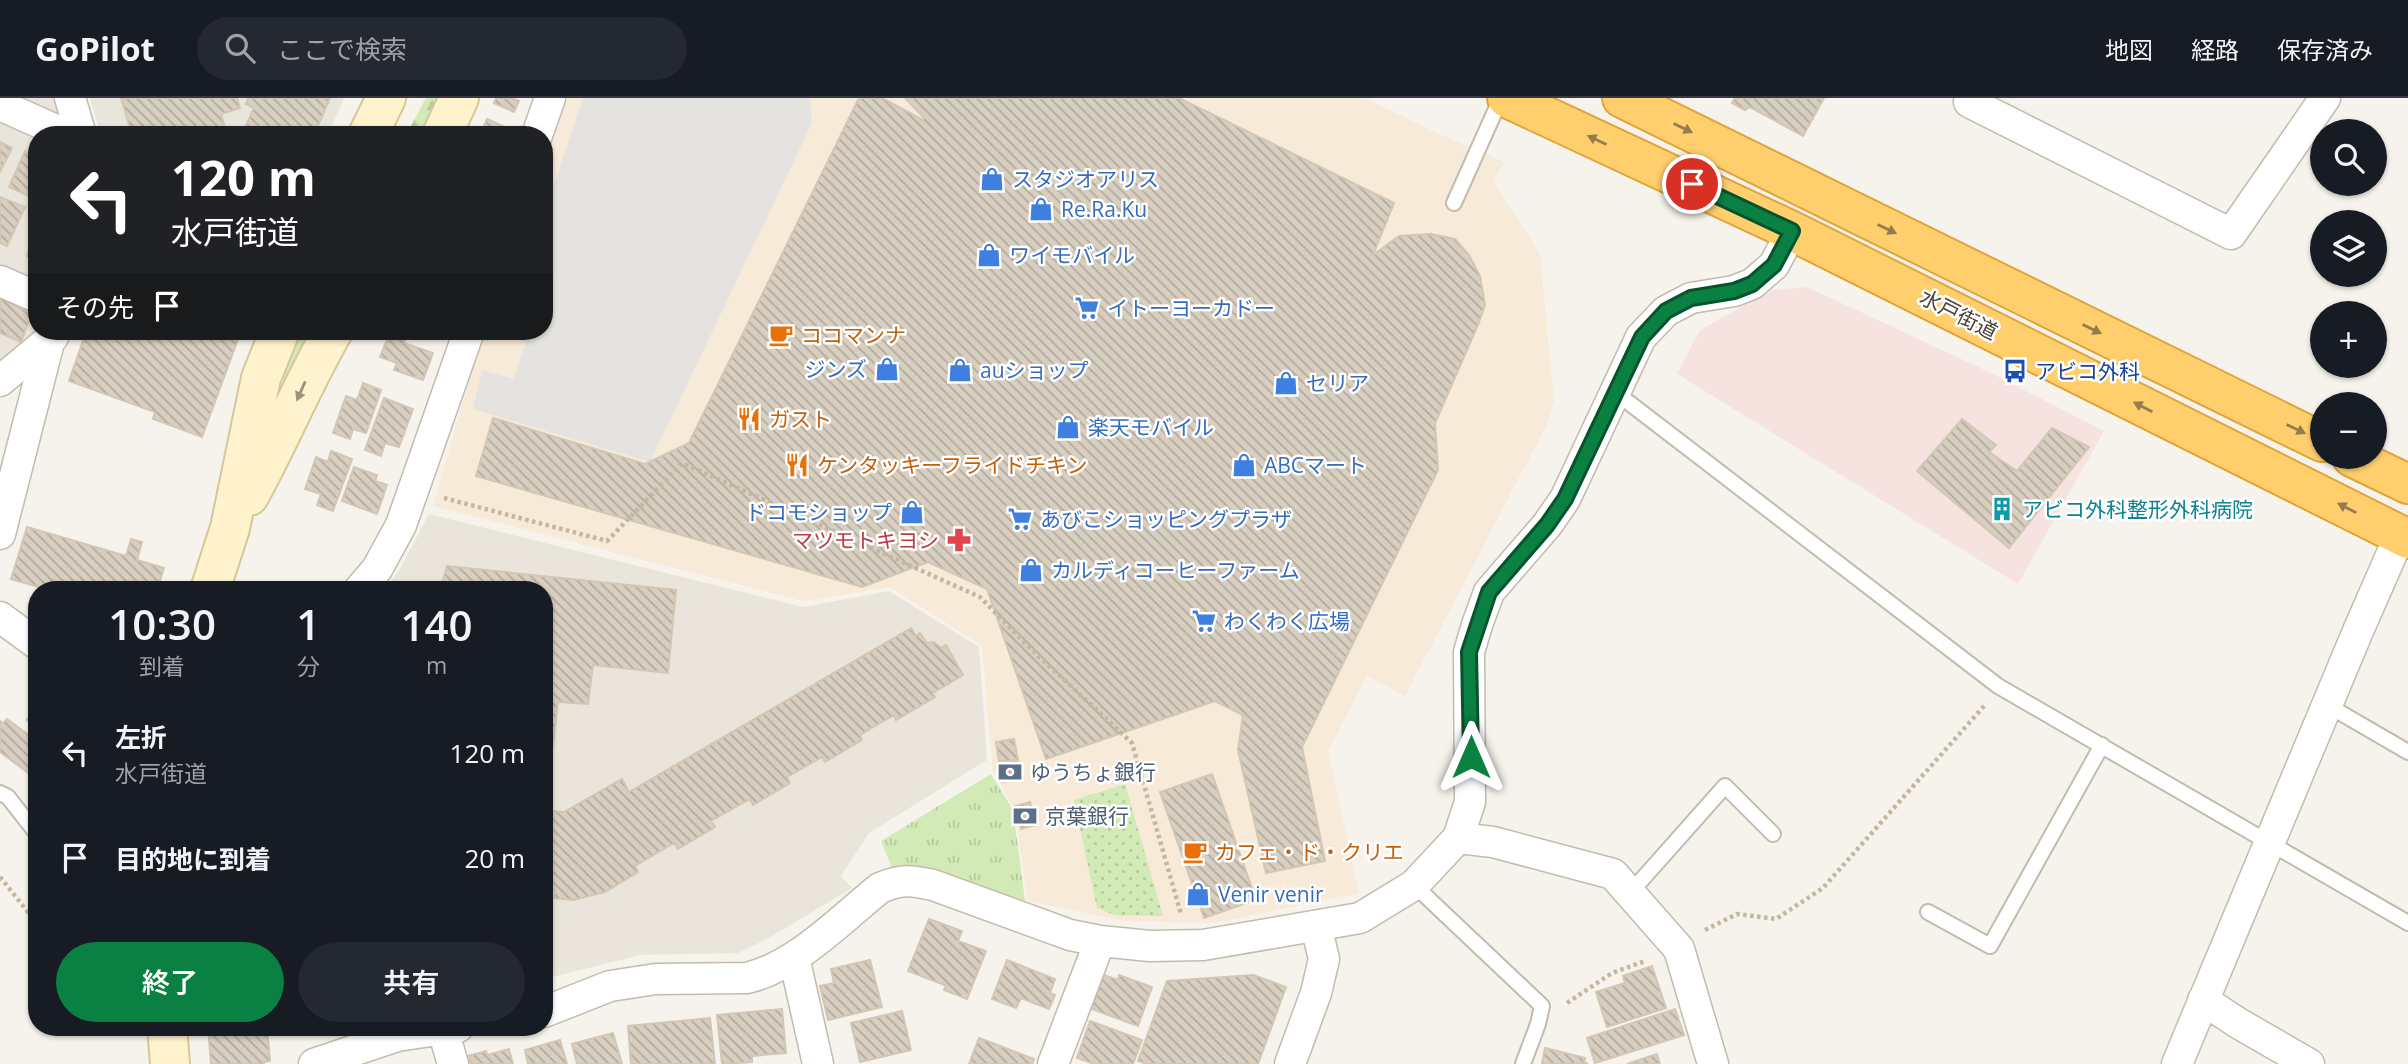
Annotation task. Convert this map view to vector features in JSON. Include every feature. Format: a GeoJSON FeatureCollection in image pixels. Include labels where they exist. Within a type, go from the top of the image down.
{"type":"FeatureCollection","features":[{"type":"Feature","properties":{"kind":"highway","name":"水戸街道"},"geometry":{"type":"LineString","coordinates":[[1507,98],[1792,231],[2404,537]]}},
{"type":"Feature","properties":{"kind":"highway"},"geometry":{"type":"LineString","coordinates":[[1622,98],[2310,436]]}},
{"type":"Feature","properties":{"kind":"highway"},"geometry":{"type":"LineString","coordinates":[[2377,469],[2408,484]]}},
{"type":"Feature","properties":{"kind":"street"},"geometry":{"type":"LineString","coordinates":[[70,98],[78,126]]}},
{"type":"Feature","properties":{"kind":"street"},"geometry":{"type":"LineString","coordinates":[[372,126],[386,98]]}},
{"type":"Feature","properties":{"kind":"street"},"geometry":{"type":"LineString","coordinates":[[446,126],[459,98]]}},
{"type":"Feature","properties":{"kind":"street"},"geometry":{"type":"LineString","coordinates":[[540,126],[550,98]]}},
{"type":"Feature","properties":{"kind":"street"},"geometry":{"type":"LineString","coordinates":[[1970,98],[1969,102],[2231,234],[2325,98]]}},
{"type":"Feature","properties":{"kind":"street"},"geometry":{"type":"LineString","coordinates":[[0,106],[46,126]]}},
{"type":"Feature","properties":{"kind":"street"},"geometry":{"type":"LineString","coordinates":[[553,1008],[610,986],[656,979],[747,978],[761,975],[788,963],[880,888],[896,881],[909,880],[933,885],[1070,935],[1150,946],[1203,945],[1360,918],[1414,885],[1458,838],[1470,802],[1469,652],[1489,592],[1547,525],[1565,499],[1642,337],[1666,311],[1691,298],[1734,291],[1752,284],[1774,265],[1792,231]]}},
{"type":"Feature","properties":{"kind":"street"},"geometry":{"type":"LineString","coordinates":[[0,281],[28,293]]}},
{"type":"Feature","properties":{"kind":"street"},"geometry":{"type":"LineString","coordinates":[[0,381],[48,340]]}},
{"type":"Feature","properties":{"kind":"street"},"geometry":{"type":"LineString","coordinates":[[0,534],[52,340]]}},
{"type":"Feature","properties":{"kind":"street"},"geometry":{"type":"LineString","coordinates":[[213,581],[230,528],[261,378],[276,340]]}},
{"type":"Feature","properties":{"kind":"street"},"geometry":{"type":"LineString","coordinates":[[230,528],[273,453],[308,374],[328,340]]}},
{"type":"Feature","properties":{"kind":"street"},"geometry":{"type":"LineString","coordinates":[[367,581],[377,569],[401,525],[466,340]]}},
{"type":"Feature","properties":{"kind":"street"},"geometry":{"type":"LineString","coordinates":[[2177,1064],[2327,705],[2404,537]]}},
{"type":"Feature","properties":{"kind":"street"},"geometry":{"type":"LineString","coordinates":[[0,617],[28,637]]}},
{"type":"Feature","properties":{"kind":"street"},"geometry":{"type":"LineString","coordinates":[[1458,838],[1493,842],[1613,874],[1679,948],[1713,1064]]}},
{"type":"Feature","properties":{"kind":"street"},"geometry":{"type":"LineString","coordinates":[[1290,1064],[1316,993],[1324,959],[1316,926]]}},
{"type":"Feature","properties":{"kind":"street"},"geometry":{"type":"LineString","coordinates":[[1054,1064],[1100,941]]}},
{"type":"Feature","properties":{"kind":"street"},"geometry":{"type":"LineString","coordinates":[[794,957],[818,1064]]}},
{"type":"Feature","properties":{"kind":"street"},"geometry":{"type":"LineString","coordinates":[[2203,1000],[2309,1064]]}},
{"type":"Feature","properties":{"kind":"street"},"geometry":{"type":"LineString","coordinates":[[168,1036],[170,1064]]}},
{"type":"Feature","properties":{"kind":"street"},"geometry":{"type":"LineString","coordinates":[[314,1064],[397,1036]]}},
{"type":"Feature","properties":{"kind":"street"},"geometry":{"type":"LineString","coordinates":[[451,1036],[453,1064]]}},
{"type":"Feature","properties":{"kind":"lane"},"geometry":{"type":"LineString","coordinates":[[1454,203],[1501,98]]}},
{"type":"Feature","properties":{"kind":"lane"},"geometry":{"type":"LineString","coordinates":[[1615,392],[2003,689],[2408,923]]}},
{"type":"Feature","properties":{"kind":"lane"},"geometry":{"type":"LineString","coordinates":[[2327,705],[2408,752]]}},
{"type":"Feature","properties":{"kind":"lane"},"geometry":{"type":"LineString","coordinates":[[1928,912],[1990,946],[2102,746]]}},
{"type":"Feature","properties":{"kind":"lane"},"geometry":{"type":"LineString","coordinates":[[1630,893],[1725,786],[1773,834]]}},
{"type":"Feature","properties":{"kind":"lane"},"geometry":{"type":"LineString","coordinates":[[0,793],[8,797],[28,823]]}},
{"type":"Feature","properties":{"kind":"lane"},"geometry":{"type":"LineString","coordinates":[[1414,885],[1542,1006],[1523,1064]]}},
{"type":"Feature","properties":{"kind":"path"},"geometry":{"type":"LineString","coordinates":[[431,494],[607,541],[682,463],[979,597],[1132,743],[1182,918]]}},
{"type":"Feature","properties":{"kind":"path"},"geometry":{"type":"LineString","coordinates":[[1541,1014],[1562,1006],[1612,973],[1679,948],[1687,939],[1737,914],[1776,919],[1823,888],[1998,690],[2003,689]]}},
{"type":"Feature","properties":{"kind":"path"},"geometry":{"type":"LineString","coordinates":[[0,877],[28,912]]}},
{"type":"Feature","properties":{"kind":"shaded area"},"geometry":{"type":"Polygon","coordinates":[[[0,98],[70,98],[78,126],[28,126],[28,340],[48,340],[0,381],[0,98]]]}},
{"type":"Feature","properties":{"kind":"shaded area"},"geometry":{"type":"Polygon","coordinates":[[[90,98],[344,98],[332,126],[98,126],[90,98]]]}},
{"type":"Feature","properties":{"kind":"shaded area","name":"あびこショッピングプラザ"},"geometry":{"type":"Polygon","coordinates":[[[568,98],[1365,98],[1505,162],[1493,181],[1540,254],[1554,401],[1546,426],[1405,696],[1367,676],[1328,751],[1359,894],[1216,923],[1124,921],[1028,901],[1014,808],[993,771],[982,646],[890,587],[803,601],[433,506],[480,340],[553,340],[553,138],[568,98]]]}},
{"type":"Feature","properties":{"kind":"shaded area"},"geometry":{"type":"Polygon","coordinates":[[[583,98],[810,98],[812,123],[650,462],[473,409],[482,370],[514,379],[526,340],[553,340],[553,187],[583,98]]]}},
{"type":"Feature","properties":{"kind":"shaded area"},"geometry":{"type":"Polygon","coordinates":[[[1807,287],[1989,372],[2104,431],[2018,584],[1677,374],[1700,330],[1772,290],[1807,287]]]}},
{"type":"Feature","properties":{"kind":"shaded area"},"geometry":{"type":"Polygon","coordinates":[[[429,514],[803,607],[889,591],[979,647],[987,760],[869,833],[841,876],[852,888],[767,939],[738,953],[640,955],[553,977],[553,581],[391,581],[429,514]]]}},
{"type":"Feature","properties":{"kind":"green space"},"geometry":{"type":"Polygon","coordinates":[[[426,98],[439,98],[425,126],[411,126],[426,98]]]}},
{"type":"Feature","properties":{"kind":"green space"},"geometry":{"type":"Polygon","coordinates":[[[294,340],[312,340],[295,374],[283,381],[283,361],[294,340]]]}},
{"type":"Feature","properties":{"kind":"green space"},"geometry":{"type":"Polygon","coordinates":[[[991,774],[1013,810],[1026,908],[892,868],[881,841],[991,774]]]}},
{"type":"Feature","properties":{"kind":"green space"},"geometry":{"type":"Polygon","coordinates":[[[1125,784],[1163,916],[1114,915],[1097,908],[1074,800],[1125,784]]]}},
{"type":"Feature","properties":{"kind":"building"},"geometry":{"type":"Polygon","coordinates":[[[121,98],[237,98],[240,108],[221,114],[224,126],[129,126],[121,98]]]}},
{"type":"Feature","properties":{"kind":"building"},"geometry":{"type":"Polygon","coordinates":[[[248,98],[330,98],[318,126],[246,126],[254,108],[246,104],[248,98]]]}},
{"type":"Feature","properties":{"kind":"building"},"geometry":{"type":"Polygon","coordinates":[[[496,98],[519,101],[514,112],[494,103],[496,98]]]}},
{"type":"Feature","properties":{"kind":"building","name":"あびこショッピングプラザ"},"geometry":{"type":"Polygon","coordinates":[[[859,98],[882,98],[923,120],[905,98],[1179,98],[1394,203],[1373,255],[1399,236],[1431,234],[1455,239],[1469,255],[1480,276],[1485,305],[1435,423],[1438,470],[1302,747],[1325,861],[1266,873],[1238,750],[1243,715],[1215,701],[1046,759],[987,589],[928,562],[862,587],[476,476],[493,418],[645,464],[689,443],[859,98]]]}},
{"type":"Feature","properties":{"kind":"building"},"geometry":{"type":"Polygon","coordinates":[[[1735,98],[1824,98],[1803,136],[1750,107],[1745,110],[1732,103],[1735,98]]]}},
{"type":"Feature","properties":{"kind":"building"},"geometry":{"type":"Polygon","coordinates":[[[487,119],[502,126],[484,126],[487,119]]]}},
{"type":"Feature","properties":{"kind":"building"},"geometry":{"type":"Polygon","coordinates":[[[0,142],[12,148],[0,172],[0,142]]]}},
{"type":"Feature","properties":{"kind":"building"},"geometry":{"type":"Polygon","coordinates":[[[25,151],[28,152],[28,195],[9,187],[25,151]]]}},
{"type":"Feature","properties":{"kind":"building"},"geometry":{"type":"Polygon","coordinates":[[[0,197],[25,207],[7,246],[0,243],[0,197]]]}},
{"type":"Feature","properties":{"kind":"building"},"geometry":{"type":"Polygon","coordinates":[[[0,298],[28,311],[28,324],[21,342],[0,333],[0,298]]]}},
{"type":"Feature","properties":{"kind":"building"},"geometry":{"type":"Polygon","coordinates":[[[83,340],[238,340],[202,437],[153,419],[155,412],[69,381],[83,340]]]}},
{"type":"Feature","properties":{"kind":"building"},"geometry":{"type":"Polygon","coordinates":[[[387,340],[405,340],[404,343],[433,353],[423,380],[394,370],[397,363],[380,357],[387,340]]]}},
{"type":"Feature","properties":{"kind":"building"},"geometry":{"type":"Polygon","coordinates":[[[363,383],[381,390],[366,433],[353,429],[350,439],[333,433],[346,396],[357,400],[363,383]]]}},
{"type":"Feature","properties":{"kind":"building"},"geometry":{"type":"Polygon","coordinates":[[[384,398],[413,409],[399,447],[385,443],[381,456],[365,450],[384,398]]]}},
{"type":"Feature","properties":{"kind":"building","name":"アビコ外科整形外科病院"},"geometry":{"type":"Polygon","coordinates":[[[1962,419],[1996,445],[1989,452],[2017,471],[2052,428],[2089,447],[2009,548],[1917,471],[1962,419]]]}},
{"type":"Feature","properties":{"kind":"building"},"geometry":{"type":"Polygon","coordinates":[[[331,451],[352,459],[333,511],[317,505],[321,494],[305,489],[316,457],[328,462],[331,451]]]}},
{"type":"Feature","properties":{"kind":"building"},"geometry":{"type":"Polygon","coordinates":[[[354,467],[377,475],[375,481],[387,485],[377,514],[342,501],[354,467]]]}},
{"type":"Feature","properties":{"kind":"building"},"geometry":{"type":"Polygon","coordinates":[[[27,527],[126,556],[131,539],[142,542],[137,560],[164,568],[160,581],[28,581],[28,584],[11,579],[27,527]]]}},
{"type":"Feature","properties":{"kind":"building"},"geometry":{"type":"Polygon","coordinates":[[[447,566],[676,590],[668,673],[593,665],[588,704],[558,702],[553,746],[553,581],[443,581],[447,566]]]}},
{"type":"Feature","properties":{"kind":"building"},"geometry":{"type":"Polygon","coordinates":[[[911,628],[916,636],[920,633],[927,643],[934,642],[941,648],[946,645],[963,675],[933,693],[935,697],[896,720],[894,715],[860,735],[862,740],[825,762],[822,757],[787,777],[790,783],[753,805],[750,799],[711,821],[715,827],[678,849],[674,843],[635,866],[638,872],[605,892],[573,900],[554,898],[553,811],[564,812],[622,779],[629,792],[911,628]]]}},
{"type":"Feature","properties":{"kind":"building"},"geometry":{"type":"Polygon","coordinates":[[[7,719],[28,734],[28,773],[0,752],[0,721],[3,723],[7,719]]]}},
{"type":"Feature","properties":{"kind":"building"},"geometry":{"type":"Polygon","coordinates":[[[1014,739],[1018,760],[999,762],[996,742],[1014,739]]]}},
{"type":"Feature","properties":{"kind":"building","name":"ゆうちょ銀行"},"geometry":{"type":"Polygon","coordinates":[[[1017,761],[1020,779],[1003,782],[1000,765],[1017,761]]]}},
{"type":"Feature","properties":{"kind":"building"},"geometry":{"type":"Polygon","coordinates":[[[1212,774],[1256,900],[1204,918],[1160,792],[1212,774]]]}},
{"type":"Feature","properties":{"kind":"building","name":"京葉銀行"},"geometry":{"type":"Polygon","coordinates":[[[1030,802],[1036,825],[1021,829],[1015,806],[1030,802]]]}},
{"type":"Feature","properties":{"kind":"building"},"geometry":{"type":"Polygon","coordinates":[[[929,919],[962,931],[958,941],[986,951],[967,999],[944,990],[946,986],[942,984],[908,971],[929,919]]]}},
{"type":"Feature","properties":{"kind":"building"},"geometry":{"type":"Polygon","coordinates":[[[870,960],[882,1007],[828,1020],[820,986],[834,983],[831,969],[870,960]]]}},
{"type":"Feature","properties":{"kind":"building"},"geometry":{"type":"Polygon","coordinates":[[[1007,960],[1055,979],[1050,993],[1055,995],[1049,1009],[1021,998],[1016,1008],[992,999],[1007,960]]]}},
{"type":"Feature","properties":{"kind":"building"},"geometry":{"type":"Polygon","coordinates":[[[1652,966],[1666,1008],[1607,1027],[1596,992],[1625,983],[1623,976],[1652,966]]]}},
{"type":"Feature","properties":{"kind":"building"},"geometry":{"type":"Polygon","coordinates":[[[1101,974],[1118,980],[1119,975],[1152,987],[1138,1026],[1089,1008],[1101,974]]]}},
{"type":"Feature","properties":{"kind":"building"},"geometry":{"type":"Polygon","coordinates":[[[1253,975],[1286,987],[1258,1064],[1147,1064],[1138,1061],[1167,981],[1253,975]]]}},
{"type":"Feature","properties":{"kind":"building"},"geometry":{"type":"Polygon","coordinates":[[[782,1009],[786,1053],[752,1056],[752,1062],[722,1064],[717,1015],[782,1009]]]}},
{"type":"Feature","properties":{"kind":"building"},"geometry":{"type":"Polygon","coordinates":[[[1675,1009],[1684,1035],[1595,1063],[1587,1038],[1675,1009]]]}},
{"type":"Feature","properties":{"kind":"building"},"geometry":{"type":"Polygon","coordinates":[[[902,1011],[911,1050],[860,1062],[851,1023],[902,1011]]]}},
{"type":"Feature","properties":{"kind":"building"},"geometry":{"type":"Polygon","coordinates":[[[710,1018],[715,1064],[631,1064],[628,1026],[710,1018]]]}},
{"type":"Feature","properties":{"kind":"building"},"geometry":{"type":"Polygon","coordinates":[[[1090,1021],[1142,1040],[1133,1064],[1094,1064],[1077,1058],[1090,1021]]]}},
{"type":"Feature","properties":{"kind":"building"},"geometry":{"type":"Polygon","coordinates":[[[613,1033],[622,1064],[577,1064],[572,1044],[613,1033]]]}},
{"type":"Feature","properties":{"kind":"building"},"geometry":{"type":"Polygon","coordinates":[[[209,1036],[268,1036],[270,1061],[264,1064],[211,1064],[209,1036]]]}},
{"type":"Feature","properties":{"kind":"building"},"geometry":{"type":"Polygon","coordinates":[[[979,1038],[1034,1059],[1032,1064],[969,1064],[979,1038]]]}},
{"type":"Feature","properties":{"kind":"building"},"geometry":{"type":"Polygon","coordinates":[[[560,1040],[567,1064],[528,1064],[525,1050],[560,1040]]]}},
{"type":"Feature","properties":{"kind":"building"},"geometry":{"type":"Polygon","coordinates":[[[1545,1048],[1585,1058],[1584,1062],[1588,1064],[1542,1064],[1545,1048]]]}},
{"type":"Feature","properties":{"kind":"building"},"geometry":{"type":"Polygon","coordinates":[[[509,1049],[513,1064],[471,1064],[468,1056],[486,1051],[487,1055],[509,1049]]]}},
{"type":"Feature","properties":{"kind":"building"},"geometry":{"type":"Polygon","coordinates":[[[1657,1054],[1660,1064],[1627,1064],[1657,1054]]]}},
{"type":"Feature","properties":{"kind":"place","name":"スタジオアリス"},"geometry":{"type":"Point","coordinates":[992,179]}},
{"type":"Feature","properties":{"kind":"place","name":"Re.Ra.Ku"},"geometry":{"type":"Point","coordinates":[1041,209]}},
{"type":"Feature","properties":{"kind":"place","name":"ワイモバイル"},"geometry":{"type":"Point","coordinates":[989,255]}},
{"type":"Feature","properties":{"kind":"place","name":"イトーヨーカドー"},"geometry":{"type":"Point","coordinates":[1087,308]}},
{"type":"Feature","properties":{"kind":"place","name":"ココマンナ"},"geometry":{"type":"Point","coordinates":[781,335]}},
{"type":"Feature","properties":{"kind":"place","name":"ジンズ"},"geometry":{"type":"Point","coordinates":[887,369]}},
{"type":"Feature","properties":{"kind":"place","name":"auショップ"},"geometry":{"type":"Point","coordinates":[960,370]}},
{"type":"Feature","properties":{"kind":"place","name":"アビコ外科"},"geometry":{"type":"Point","coordinates":[2015,371]}},
{"type":"Feature","properties":{"kind":"place","name":"セリア"},"geometry":{"type":"Point","coordinates":[1286,383]}},
{"type":"Feature","properties":{"kind":"place","name":"ガスト"},"geometry":{"type":"Point","coordinates":[749,419]}},
{"type":"Feature","properties":{"kind":"place","name":"楽天モバイル"},"geometry":{"type":"Point","coordinates":[1068,427]}},
{"type":"Feature","properties":{"kind":"place","name":"ケンタッキーフライドチキン"},"geometry":{"type":"Point","coordinates":[797,465]}},
{"type":"Feature","properties":{"kind":"place","name":"ABCマート"},"geometry":{"type":"Point","coordinates":[1244,465]}},
{"type":"Feature","properties":{"kind":"place","name":"アビコ外科整形外科病院"},"geometry":{"type":"Point","coordinates":[2002,509]}},
{"type":"Feature","properties":{"kind":"place","name":"ドコモショップ"},"geometry":{"type":"Point","coordinates":[912,512]}},
{"type":"Feature","properties":{"kind":"place","name":"あびこショッピングプラザ"},"geometry":{"type":"Point","coordinates":[1020,519]}},
{"type":"Feature","properties":{"kind":"place","name":"マツモトキヨシ"},"geometry":{"type":"Point","coordinates":[959,540]}},
{"type":"Feature","properties":{"kind":"place","name":"カルディコーヒーファーム"},"geometry":{"type":"Point","coordinates":[1031,570]}},
{"type":"Feature","properties":{"kind":"place","name":"わくわく広場"},"geometry":{"type":"Point","coordinates":[1204,621]}},
{"type":"Feature","properties":{"kind":"place","name":"ゆうちょ銀行"},"geometry":{"type":"Point","coordinates":[1010,772]}},
{"type":"Feature","properties":{"kind":"place","name":"京葉銀行"},"geometry":{"type":"Point","coordinates":[1025,816]}},
{"type":"Feature","properties":{"kind":"place","name":"カフェ・ド・クリエ"},"geometry":{"type":"Point","coordinates":[1195,852]}},
{"type":"Feature","properties":{"kind":"place","name":"Venir venir"},"geometry":{"type":"Point","coordinates":[1198,894]}},
{"type":"Feature","properties":{"kind":"route"},"geometry":{"type":"LineString","coordinates":[[1471,757],[1469,652],[1489,592],[1547,525],[1565,499],[1642,337],[1666,311],[1691,298],[1734,291],[1752,284],[1774,265],[1792,231],[1692,184]]}}]}
